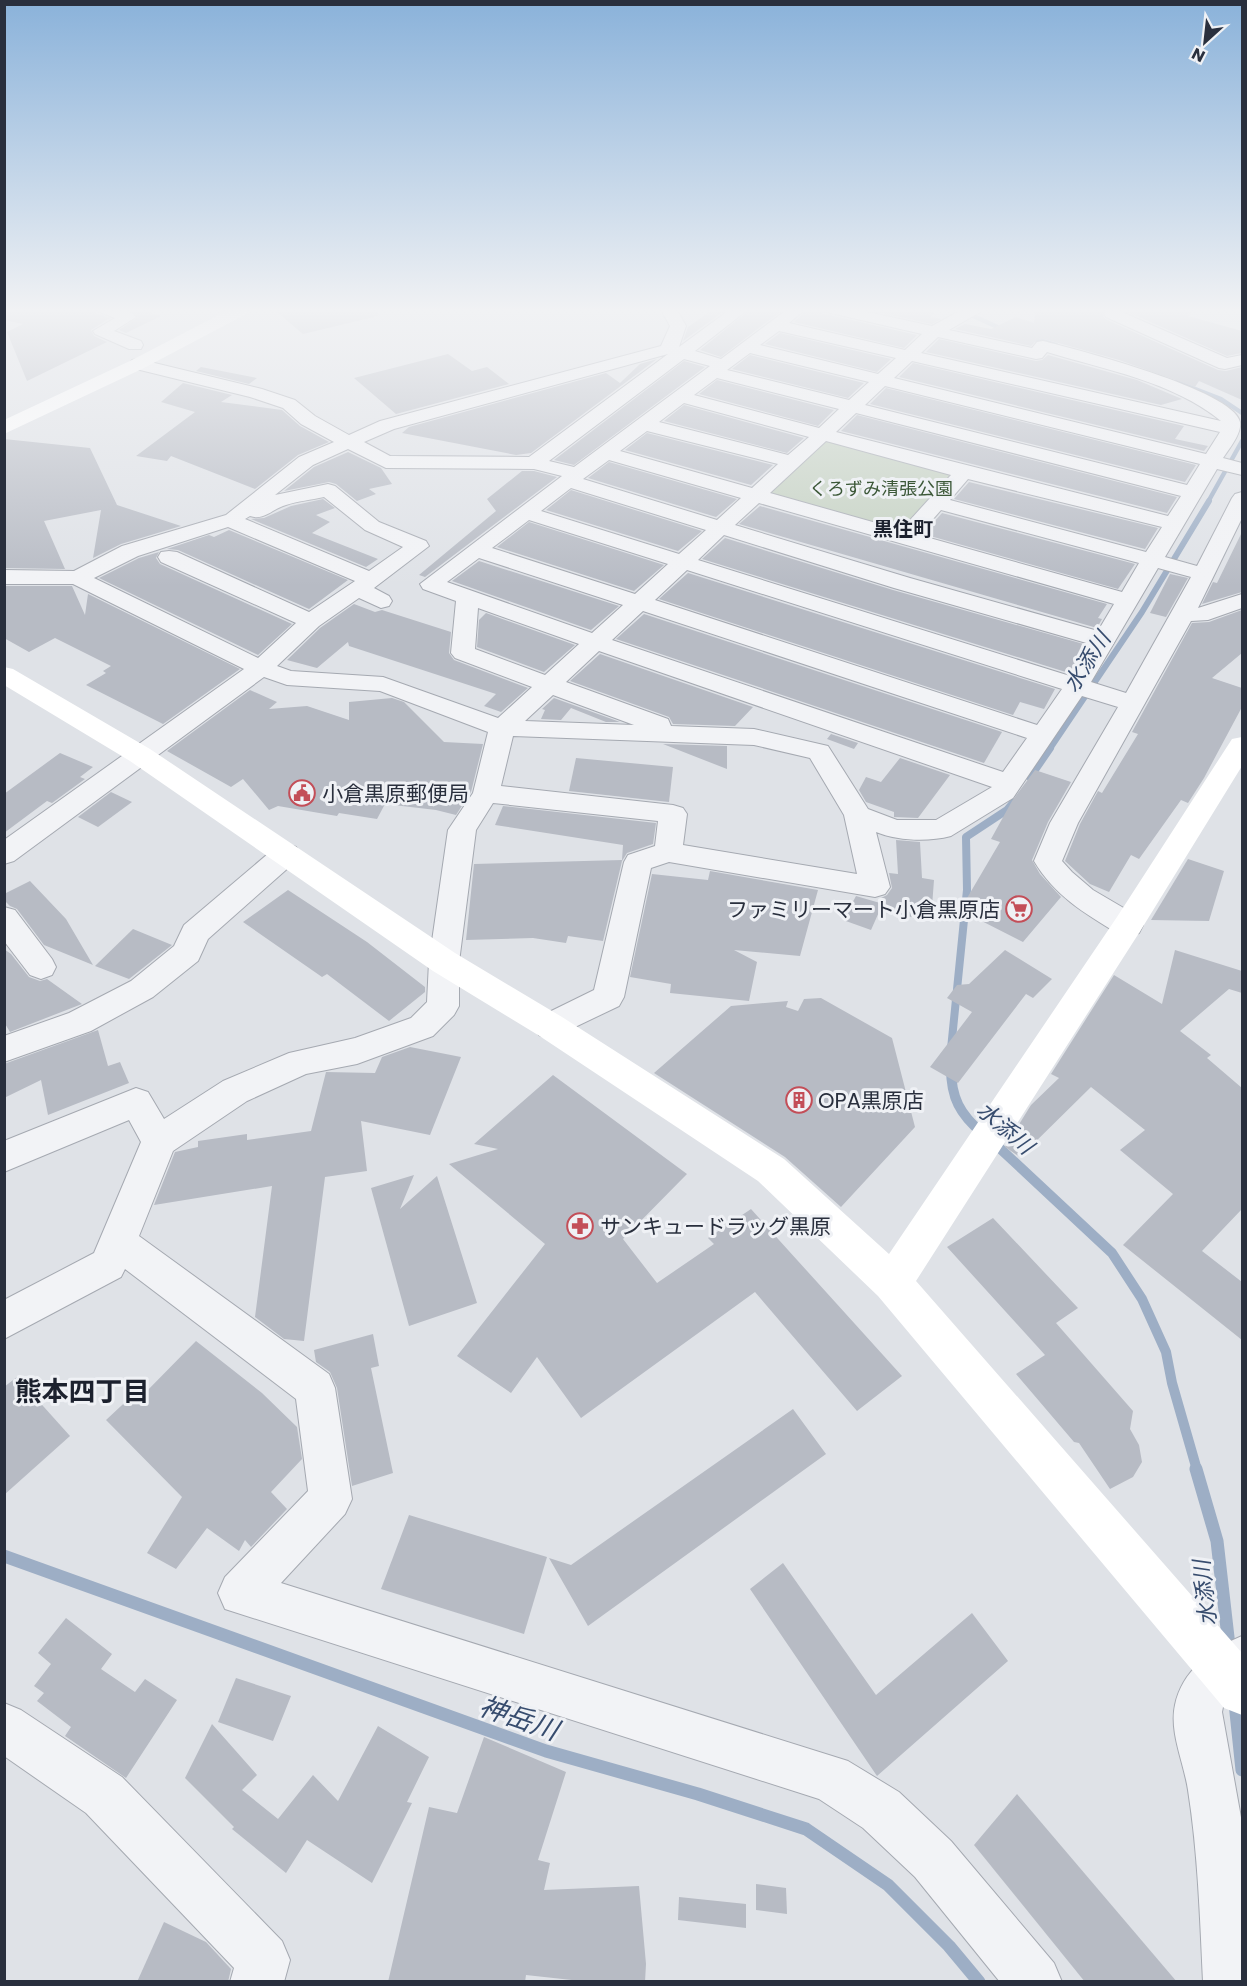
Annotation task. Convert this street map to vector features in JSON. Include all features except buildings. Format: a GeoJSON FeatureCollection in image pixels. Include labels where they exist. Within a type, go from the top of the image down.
{"type":"FeatureCollection","features":[{"type":"Feature","properties":{"kind":"street"},"geometry":{"type":"LineString","coordinates":[[4,409],[21,401]]}},
{"type":"Feature","properties":{"kind":"street"},"geometry":{"type":"LineString","coordinates":[[4,428],[61,401]]}},
{"type":"Feature","properties":{"kind":"street"},"geometry":{"type":"LineString","coordinates":[[279,401],[289,404],[308,420],[386,462],[534,463],[722,527],[902,583],[1103,640]]}},
{"type":"Feature","properties":{"kind":"street"},"geometry":{"type":"LineString","coordinates":[[98,583],[129,551],[233,519],[306,461],[347,441],[387,425],[482,401]]}},
{"type":"Feature","properties":{"kind":"street"},"geometry":{"type":"LineString","coordinates":[[534,463],[612,401]]}},
{"type":"Feature","properties":{"kind":"street"},"geometry":{"type":"LineString","coordinates":[[676,401],[431,584],[1008,783]]}},
{"type":"Feature","properties":{"kind":"street"},"geometry":{"type":"LineString","coordinates":[[696,401],[1175,524]]}},
{"type":"Feature","properties":{"kind":"street"},"geometry":{"type":"LineString","coordinates":[[834,401],[1193,493]]}},
{"type":"Feature","properties":{"kind":"street"},"geometry":{"type":"LineString","coordinates":[[4,1321],[108,1265],[159,1141],[235,1091],[301,1062],[357,1051],[422,1027],[443,1006],[444,962],[462,830],[486,793],[502,728],[859,401]]}},
{"type":"Feature","properties":{"kind":"street"},"geometry":{"type":"LineString","coordinates":[[966,401],[1229,465]]}},
{"type":"Feature","properties":{"kind":"street"},"geometry":{"type":"LineString","coordinates":[[1108,401],[1231,429]]}},
{"type":"Feature","properties":{"kind":"street"},"geometry":{"type":"LineString","coordinates":[[858,815],[895,829],[941,829],[1003,792],[1043,735],[1087,690],[1103,640],[1193,493],[1229,465],[1231,420],[1219,408],[1203,401]]}},
{"type":"Feature","properties":{"kind":"street"},"geometry":{"type":"LineString","coordinates":[[644,424],[793,462]]}},
{"type":"Feature","properties":{"kind":"street"},"geometry":{"type":"LineString","coordinates":[[606,453],[1127,601]]}},
{"type":"Feature","properties":{"kind":"street"},"geometry":{"type":"LineString","coordinates":[[905,538],[964,471]]}},
{"type":"Feature","properties":{"kind":"street"},"geometry":{"type":"LineString","coordinates":[[4,854],[261,668],[311,621],[418,546],[372,526],[328,490],[277,501],[149,567]]}},
{"type":"Feature","properties":{"kind":"street"},"geometry":{"type":"LineString","coordinates":[[1128,925],[1105,912],[1053,872],[1048,861],[1064,823],[1184,614],[1242,498]]}},
{"type":"Feature","properties":{"kind":"street"},"geometry":{"type":"LineString","coordinates":[[936,503],[1204,574]]}},
{"type":"Feature","properties":{"kind":"street"},"geometry":{"type":"LineString","coordinates":[[527,513],[1134,704]]}},
{"type":"Feature","properties":{"kind":"street"},"geometry":{"type":"LineString","coordinates":[[236,523],[365,584],[381,601]]}},
{"type":"Feature","properties":{"kind":"street"},"geometry":{"type":"LineString","coordinates":[[476,550],[1043,735]]}},
{"type":"Feature","properties":{"kind":"street"},"geometry":{"type":"LineString","coordinates":[[169,557],[311,621]]}},
{"type":"Feature","properties":{"kind":"street"},"geometry":{"type":"LineString","coordinates":[[4,578],[32,576],[98,583],[261,668],[287,678],[383,684],[502,728],[754,737],[819,752],[858,815],[875,887],[668,852],[638,862],[608,997],[550,1026]]}},
{"type":"Feature","properties":{"kind":"street"},"geometry":{"type":"LineString","coordinates":[[468,597],[463,652],[682,734]]}},
{"type":"Feature","properties":{"kind":"street"},"geometry":{"type":"LineString","coordinates":[[1184,614],[1200,615],[1242,601]]}},
{"type":"Feature","properties":{"kind":"street"},"geometry":{"type":"LineString","coordinates":[[4,674],[140,755],[444,962],[550,1026],[771,1170],[892,1283],[1225,1670],[1199,1702],[1198,1716],[1212,1789],[1226,1916],[1230,1982]]}},
{"type":"Feature","properties":{"kind":"street"},"geometry":{"type":"LineString","coordinates":[[892,1283],[1128,925],[1242,745]]}},
{"type":"Feature","properties":{"kind":"street"},"geometry":{"type":"LineString","coordinates":[[486,793],[673,814],[668,852]]}},
{"type":"Feature","properties":{"kind":"street"},"geometry":{"type":"LineString","coordinates":[[4,1049],[80,1022],[142,989],[187,953],[195,933],[286,854]]}},
{"type":"Feature","properties":{"kind":"street"},"geometry":{"type":"LineString","coordinates":[[4,918],[41,967]]}},
{"type":"Feature","properties":{"kind":"street"},"geometry":{"type":"LineString","coordinates":[[4,1157],[136,1102],[159,1141]]}},
{"type":"Feature","properties":{"kind":"street"},"geometry":{"type":"LineString","coordinates":[[118,1242],[315,1388],[330,1499],[242,1593],[831,1778],[881,1810],[933,1859],[1035,1982]]}},
{"type":"Feature","properties":{"kind":"street"},"geometry":{"type":"LineString","coordinates":[[4,1727],[104,1795],[263,1960],[257,1982]]}},
{"type":"Feature","properties":{"kind":"green space","name":"くろずみ清張公園"},"geometry":{"type":"Polygon","coordinates":[[[823,440],[957,472],[903,532],[769,493],[823,440]]]}},
{"type":"Feature","properties":{"kind":"waterway","name":"水添川"},"geometry":{"type":"LineString","coordinates":[[1224,401],[1242,413]]}},
{"type":"Feature","properties":{"kind":"waterway","name":"水添川"},"geometry":{"type":"LineString","coordinates":[[1208,502],[1242,441]]}},
{"type":"Feature","properties":{"kind":"waterway","name":"水添川"},"geometry":{"type":"LineString","coordinates":[[1049,750],[1142,612],[1209,501]]}},
{"type":"Feature","properties":{"kind":"waterway","name":"水添川"},"geometry":{"type":"LineString","coordinates":[[1030,777],[1050,748]]}},
{"type":"Feature","properties":{"kind":"waterway","name":"水添川"},"geometry":{"type":"LineString","coordinates":[[951,1049],[967,890],[966,837],[1007,810],[1013,803]]}},
{"type":"Feature","properties":{"kind":"waterway","name":"水添川"},"geometry":{"type":"LineString","coordinates":[[951,1068],[951,1079],[958,1105],[982,1133]]}},
{"type":"Feature","properties":{"kind":"waterway","name":"水添川"},"geometry":{"type":"LineString","coordinates":[[992,1141],[1112,1253],[1142,1299],[1166,1352],[1172,1383],[1197,1470]]}},
{"type":"Feature","properties":{"kind":"waterway","name":"水添川"},"geometry":{"type":"LineString","coordinates":[[1196,1469],[1217,1541],[1229,1646]]}},
{"type":"Feature","properties":{"kind":"waterway","name":"神岳川"},"geometry":{"type":"LineString","coordinates":[[4,1556],[546,1751],[698,1794],[806,1829],[888,1885],[949,1946],[979,1982]]}},
{"type":"Feature","properties":{"kind":"waterway","name":"水添川"},"geometry":{"type":"LineString","coordinates":[[1235,1703],[1242,1770]]}},
{"type":"Feature","properties":{"kind":"place","name":"小倉黒原郵便局"},"geometry":{"type":"Point","coordinates":[302,793]}},
{"type":"Feature","properties":{"kind":"place","name":"ファミリーマート小倉黒原店"},"geometry":{"type":"Point","coordinates":[1019,909]}},
{"type":"Feature","properties":{"kind":"place","name":"OPA黒原店"},"geometry":{"type":"Point","coordinates":[799,1100]}},
{"type":"Feature","properties":{"kind":"place","name":"サンキュードラッグ黒原"},"geometry":{"type":"Point","coordinates":[580,1226]}},
{"type":"Feature","properties":{"kind":"district","name":"黒住町"},"geometry":{"type":"Point","coordinates":[903,529]}},
{"type":"Feature","properties":{"kind":"district","name":"熊本四丁目"},"geometry":{"type":"Point","coordinates":[82,1391]}}]}
